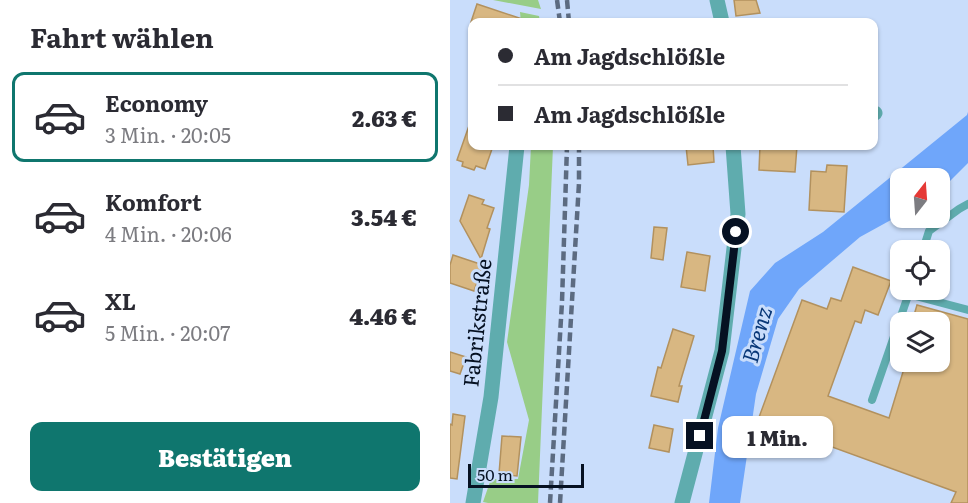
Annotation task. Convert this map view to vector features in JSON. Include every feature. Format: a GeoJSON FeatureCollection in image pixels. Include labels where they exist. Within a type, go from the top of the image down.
{"type":"FeatureCollection","features":[{"type":"Feature","properties":{"kind":"street"},"geometry":{"type":"LineString","coordinates":[[717,0],[721,18]]}},
{"type":"Feature","properties":{"kind":"street","name":"Fabrikstraße"},"geometry":{"type":"LineString","coordinates":[[472,503],[491,397],[517,150]]}},
{"type":"Feature","properties":{"kind":"street"},"geometry":{"type":"LineString","coordinates":[[682,503],[722,351],[738,214],[733,150]]}},
{"type":"Feature","properties":{"kind":"lane"},"geometry":{"type":"LineString","coordinates":[[926,240],[929,231],[959,208],[968,204]]}},
{"type":"Feature","properties":{"kind":"lane"},"geometry":{"type":"LineString","coordinates":[[872,400],[906,300]]}},
{"type":"Feature","properties":{"kind":"lane"},"geometry":{"type":"LineString","coordinates":[[935,300],[968,310]]}},
{"type":"Feature","properties":{"kind":"green space"},"geometry":{"type":"Polygon","coordinates":[[[493,0],[538,0],[541,9],[493,0]]]}},
{"type":"Feature","properties":{"kind":"green space"},"geometry":{"type":"Polygon","coordinates":[[[520,12],[539,16],[539,18],[521,18],[520,12]]]}},
{"type":"Feature","properties":{"kind":"green space"},"geometry":{"type":"Polygon","coordinates":[[[531,150],[553,150],[538,503],[488,503],[483,502],[491,479],[518,479],[529,420],[507,342],[529,185],[531,150]]]}},
{"type":"Feature","properties":{"kind":"water"},"geometry":{"type":"Polygon","coordinates":[[[968,112],[968,163],[950,181],[950,168],[902,168],[968,112]]]}},
{"type":"Feature","properties":{"kind":"water","name":"Brenz"},"geometry":{"type":"Polygon","coordinates":[[[890,178],[890,220],[860,237],[799,289],[778,319],[756,394],[740,503],[709,503],[718,428],[750,291],[775,263],[823,232],[890,178]]]}},
{"type":"Feature","properties":{"kind":"building"},"geometry":{"type":"Polygon","coordinates":[[[734,0],[756,0],[760,13],[736,16],[734,0]]]}},
{"type":"Feature","properties":{"kind":"building"},"geometry":{"type":"Polygon","coordinates":[[[477,4],[519,18],[472,18],[477,4]]]}},
{"type":"Feature","properties":{"kind":"building"},"geometry":{"type":"Polygon","coordinates":[[[468,129],[468,150],[492,150],[485,169],[476,166],[474,170],[462,166],[463,162],[457,160],[468,129]]]}},
{"type":"Feature","properties":{"kind":"building"},"geometry":{"type":"Polygon","coordinates":[[[686,150],[713,150],[714,162],[688,165],[686,150]]]}},
{"type":"Feature","properties":{"kind":"building"},"geometry":{"type":"Polygon","coordinates":[[[760,150],[797,150],[795,172],[759,170],[760,150]]]}},
{"type":"Feature","properties":{"kind":"building"},"geometry":{"type":"Polygon","coordinates":[[[827,165],[847,166],[844,212],[809,210],[811,171],[826,172],[827,165]]]}},
{"type":"Feature","properties":{"kind":"building"},"geometry":{"type":"Polygon","coordinates":[[[469,195],[484,200],[482,204],[494,208],[487,228],[490,229],[481,259],[460,221],[469,195]]]}},
{"type":"Feature","properties":{"kind":"building"},"geometry":{"type":"Polygon","coordinates":[[[654,227],[667,228],[663,260],[651,258],[654,227]]]}},
{"type":"Feature","properties":{"kind":"building"},"geometry":{"type":"Polygon","coordinates":[[[687,252],[710,256],[705,291],[681,287],[687,252]]]}},
{"type":"Feature","properties":{"kind":"building"},"geometry":{"type":"Polygon","coordinates":[[[453,255],[483,265],[474,291],[450,283],[450,265],[453,255]]]}},
{"type":"Feature","properties":{"kind":"building"},"geometry":{"type":"Polygon","coordinates":[[[853,267],[890,281],[878,315],[865,310],[861,323],[855,321],[828,396],[889,418],[903,372],[950,372],[950,314],[968,319],[968,503],[951,503],[956,492],[758,420],[802,300],[827,309],[831,298],[841,301],[853,267]]]}},
{"type":"Feature","properties":{"kind":"building"},"geometry":{"type":"Polygon","coordinates":[[[917,305],[942,312],[915,312],[917,305]]]}},
{"type":"Feature","properties":{"kind":"building"},"geometry":{"type":"Polygon","coordinates":[[[673,329],[694,336],[679,386],[682,386],[678,402],[651,396],[658,367],[661,368],[673,329]]]}},
{"type":"Feature","properties":{"kind":"building"},"geometry":{"type":"Polygon","coordinates":[[[450,352],[466,357],[460,374],[450,371],[450,352]]]}},
{"type":"Feature","properties":{"kind":"building"},"geometry":{"type":"Polygon","coordinates":[[[453,414],[465,416],[457,479],[450,478],[450,424],[452,425],[453,414]]]}},
{"type":"Feature","properties":{"kind":"building"},"geometry":{"type":"Polygon","coordinates":[[[654,425],[673,429],[669,452],[649,448],[654,425]]]}},
{"type":"Feature","properties":{"kind":"building"},"geometry":{"type":"Polygon","coordinates":[[[502,436],[521,437],[517,476],[499,474],[502,436]]]}},
{"type":"Feature","properties":{"kind":"railway"},"geometry":{"type":"LineString","coordinates":[[557,0],[559,18]]}},
{"type":"Feature","properties":{"kind":"railway"},"geometry":{"type":"LineString","coordinates":[[567,0],[569,18]]}},
{"type":"Feature","properties":{"kind":"railway"},"geometry":{"type":"LineString","coordinates":[[550,503],[562,302],[567,150]]}},
{"type":"Feature","properties":{"kind":"railway"},"geometry":{"type":"LineString","coordinates":[[560,503],[579,150]]}},
{"type":"Feature","properties":{"kind":"route"},"geometry":{"type":"LineString","coordinates":[[700,436],[722,351],[736,232]]}}]}
